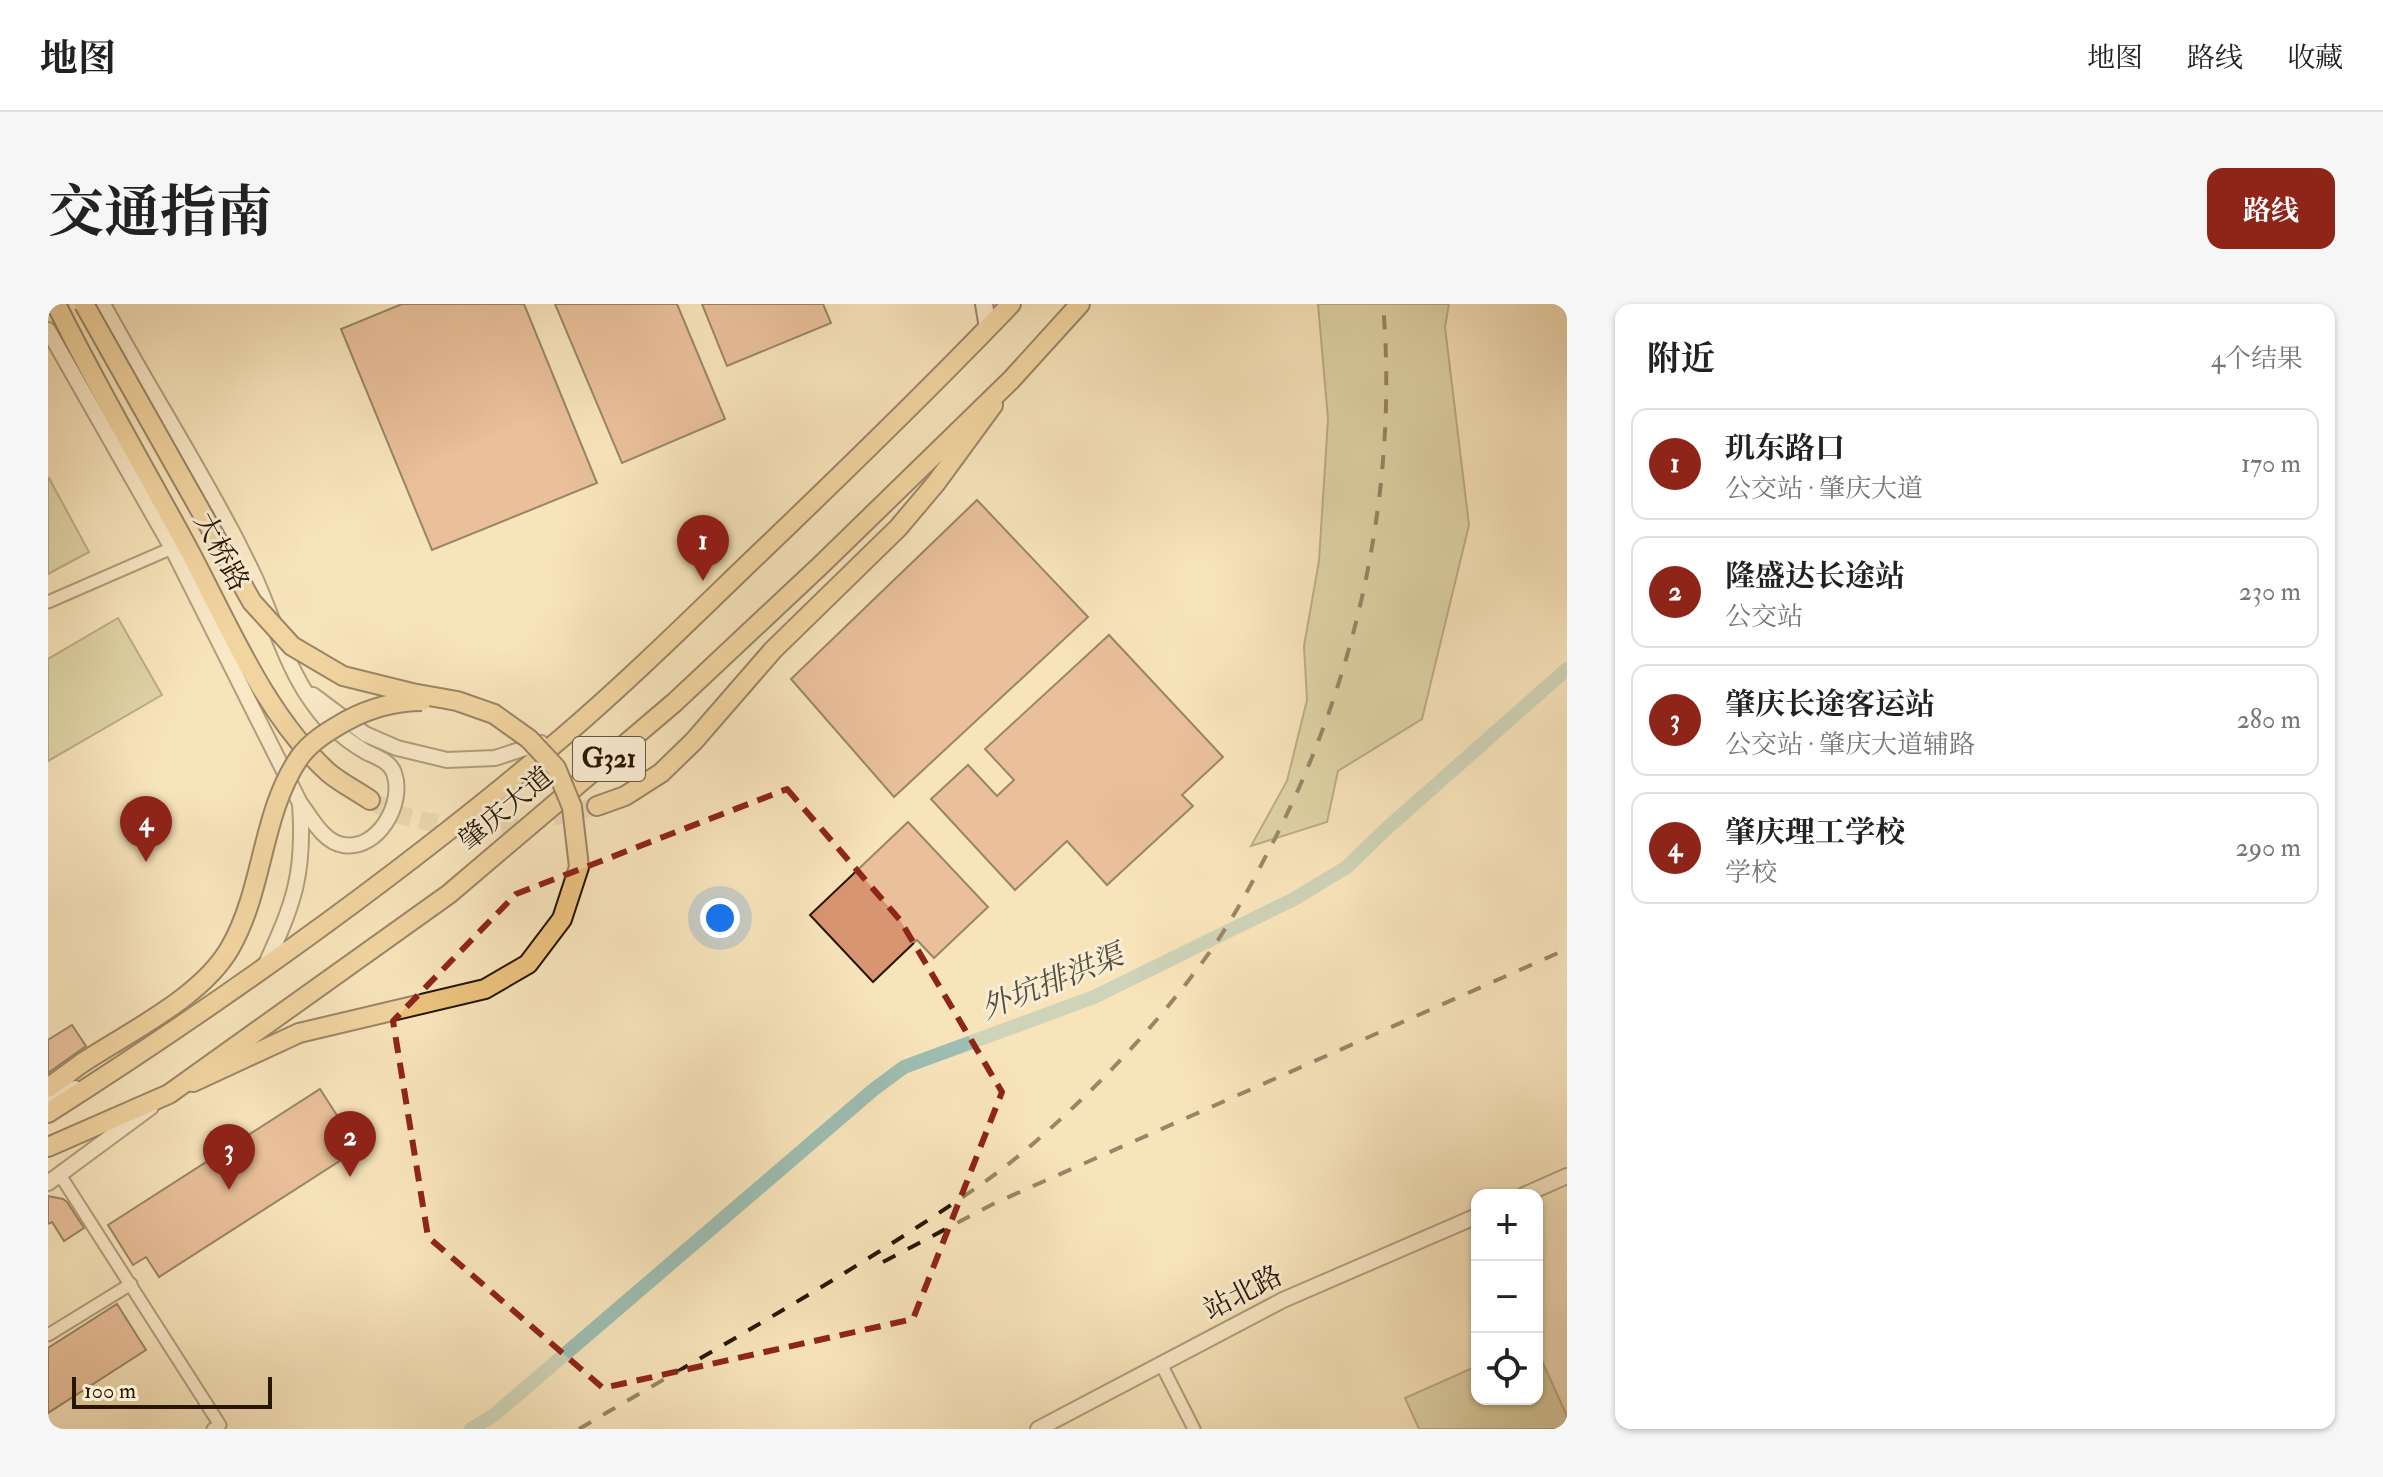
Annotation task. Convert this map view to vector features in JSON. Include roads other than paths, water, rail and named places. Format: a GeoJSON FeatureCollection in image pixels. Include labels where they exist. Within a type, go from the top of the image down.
{"type":"FeatureCollection","features":[{"type":"Feature","properties":{"kind":"main road","name":"大桥路"},"geometry":{"type":"LineString","coordinates":[[56,304],[98,389],[268,698],[302,745],[331,774],[370,800]]}},
{"type":"Feature","properties":{"kind":"main road"},"geometry":{"type":"LineString","coordinates":[[84,304],[252,602],[292,646],[343,676],[457,701],[494,714],[529,739],[556,768],[572,807],[579,867],[562,919],[528,964],[485,989],[299,1033],[169,1094]]}},
{"type":"Feature","properties":{"kind":"main road"},"geometry":{"type":"LineString","coordinates":[[984,304],[988,328]]}},
{"type":"Feature","properties":{"kind":"main road","name":"肇庆大道"},"geometry":{"type":"LineString","coordinates":[[48,1113],[176,1031],[414,858],[564,736],[826,490],[1011,304]]}},
{"type":"Feature","properties":{"kind":"main road","name":"肇庆大道"},"geometry":{"type":"LineString","coordinates":[[48,1147],[169,1094],[449,894],[675,702],[1011,380],[1080,304]]}},
{"type":"Feature","properties":{"kind":"main road"},"geometry":{"type":"LineString","coordinates":[[597,806],[625,796],[661,773],[694,741],[773,650],[898,528],[936,483],[1011,380]]}},
{"type":"Feature","properties":{"kind":"main road"},"geometry":{"type":"LineString","coordinates":[[48,1088],[204,981],[230,948],[252,897],[276,808],[290,773],[300,756],[324,733],[369,709],[410,701],[457,701]]}},
{"type":"Feature","properties":{"kind":"street"},"geometry":{"type":"LineString","coordinates":[[48,330],[172,548],[300,803],[324,835],[342,845],[364,842],[386,822],[398,790],[393,769],[340,737],[303,688],[234,536],[108,308]]}},
{"type":"Feature","properties":{"kind":"street"},"geometry":{"type":"LineString","coordinates":[[48,602],[172,548]]}},
{"type":"Feature","properties":{"kind":"street"},"geometry":{"type":"LineString","coordinates":[[303,688],[365,734],[397,748],[447,760],[495,758],[564,736]]}},
{"type":"Feature","properties":{"kind":"street"},"geometry":{"type":"LineString","coordinates":[[265,966],[295,894],[302,836],[300,803]]}},
{"type":"Feature","properties":{"kind":"street"},"geometry":{"type":"LineString","coordinates":[[48,1100],[116,1070]]}},
{"type":"Feature","properties":{"kind":"street"},"geometry":{"type":"LineString","coordinates":[[169,1094],[54,1179],[131,1284],[220,1425],[213,1429]]}},
{"type":"Feature","properties":{"kind":"street"},"geometry":{"type":"LineString","coordinates":[[1538,1189],[1567,1176]]}},
{"type":"Feature","properties":{"kind":"street","name":"站北路"},"geometry":{"type":"LineString","coordinates":[[1038,1429],[1283,1300],[1471,1219]]}},
{"type":"Feature","properties":{"kind":"street"},"geometry":{"type":"LineString","coordinates":[[48,1335],[131,1284]]}},
{"type":"Feature","properties":{"kind":"street"},"geometry":{"type":"LineString","coordinates":[[1161,1364],[1194,1429]]}},
{"type":"Feature","properties":{"kind":"waterway","name":"外坑排洪渠"},"geometry":{"type":"LineString","coordinates":[[471,1429],[494,1415],[873,1090],[904,1067],[1094,997],[1294,899],[1347,867],[1567,669]]}},
{"type":"Feature","properties":{"kind":"tunnel"},"geometry":{"type":"LineString","coordinates":[[370,800],[404,816],[429,822],[477,826],[525,822],[597,806]]}},
{"type":"Feature","properties":{"kind":"railway"},"geometry":{"type":"LineString","coordinates":[[579,1429],[843,1274],[1004,1167],[1047,1132],[1121,1060],[1189,981],[1248,890],[1300,787],[1348,654],[1365,585],[1377,516],[1384,445],[1386,375],[1383,304]]}},
{"type":"Feature","properties":{"kind":"railway"},"geometry":{"type":"LineString","coordinates":[[883,1262],[995,1203],[1567,949]]}},
{"type":"Feature","properties":{"kind":"place","name":"玑东路口"},"geometry":{"type":"Point","coordinates":[703,581]}},
{"type":"Feature","properties":{"kind":"place","name":"肇庆理工学校"},"geometry":{"type":"Point","coordinates":[146,862]}},
{"type":"Feature","properties":{"kind":"place","name":"隆盛达长途站"},"geometry":{"type":"Point","coordinates":[350,1177]}},
{"type":"Feature","properties":{"kind":"place","name":"肇庆长途客运站"},"geometry":{"type":"Point","coordinates":[229,1190]}}]}
